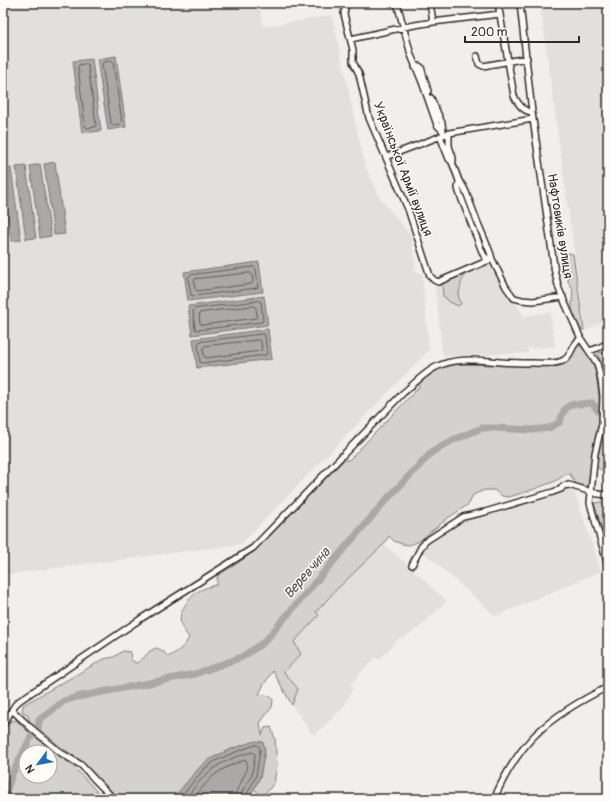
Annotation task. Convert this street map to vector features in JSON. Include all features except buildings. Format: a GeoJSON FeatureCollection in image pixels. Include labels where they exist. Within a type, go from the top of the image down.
{"type":"FeatureCollection","features":[{"type":"Feature","properties":{"kind":"street","name":"Української Армії вулиця"},"geometry":{"type":"LineString","coordinates":[[348,3],[344,14],[351,39],[353,62],[359,74],[370,118],[408,209],[428,269],[433,279],[441,282],[491,260]]}},
{"type":"Feature","properties":{"kind":"street"},"geometry":{"type":"LineString","coordinates":[[397,3],[411,56],[416,67],[419,66],[421,68],[429,94],[442,123],[449,159],[452,162],[460,181],[458,188],[459,192],[483,254],[491,260],[514,298],[533,301],[563,297]]}},
{"type":"Feature","properties":{"kind":"street"},"geometry":{"type":"LineString","coordinates":[[430,3],[433,22]]}},
{"type":"Feature","properties":{"kind":"street"},"geometry":{"type":"LineString","coordinates":[[498,3],[516,99],[524,109],[532,112]]}},
{"type":"Feature","properties":{"kind":"street","name":"Нафтовиків вулиця"},"geometry":{"type":"LineString","coordinates":[[520,3],[532,112],[555,273],[563,297],[581,339],[597,363],[600,371],[603,403],[602,424],[595,453],[590,503],[608,566]]}},
{"type":"Feature","properties":{"kind":"street"},"geometry":{"type":"LineString","coordinates":[[351,39],[409,26],[500,14]]}},
{"type":"Feature","properties":{"kind":"street"},"geometry":{"type":"LineString","coordinates":[[477,56],[480,66],[527,58]]}},
{"type":"Feature","properties":{"kind":"street"},"geometry":{"type":"LineString","coordinates":[[386,157],[444,134],[533,119]]}},
{"type":"Feature","properties":{"kind":"street"},"geometry":{"type":"LineString","coordinates":[[444,134],[453,158],[452,162]]}},
{"type":"Feature","properties":{"kind":"street"},"geometry":{"type":"LineString","coordinates":[[3,725],[15,705],[19,702],[142,618],[253,548],[403,393],[430,370],[454,360],[514,363],[558,362],[568,357],[576,343],[581,339]]}},
{"type":"Feature","properties":{"kind":"street"},"geometry":{"type":"LineString","coordinates":[[589,351],[608,343]]}},
{"type":"Feature","properties":{"kind":"street"},"geometry":{"type":"LineString","coordinates":[[412,565],[421,547],[426,542],[463,517],[553,492],[566,485],[571,485],[598,494],[608,495]]}},
{"type":"Feature","properties":{"kind":"street"},"geometry":{"type":"LineString","coordinates":[[494,799],[500,784],[512,765],[523,748],[536,734],[575,705],[608,687]]}},
{"type":"Feature","properties":{"kind":"street"},"geometry":{"type":"LineString","coordinates":[[12,710],[61,753],[81,765],[114,799]]}},
{"type":"Feature","properties":{"kind":"shaded area"},"geometry":{"type":"Polygon","coordinates":[[[3,3],[259,3],[263,27],[332,15],[365,166],[381,199],[411,236],[416,271],[422,274],[429,350],[241,544],[3,575],[3,3]]]}},
{"type":"Feature","properties":{"kind":"shaded area"},"geometry":{"type":"Polygon","coordinates":[[[540,3],[608,3],[608,318],[585,331],[540,3]]]}},
{"type":"Feature","properties":{"kind":"shaded area"},"geometry":{"type":"Polygon","coordinates":[[[568,253],[573,254],[584,330],[582,330],[579,325],[572,310],[573,291],[568,282],[569,277],[565,259],[565,256],[568,253]]]}},
{"type":"Feature","properties":{"kind":"shaded area"},"geometry":{"type":"Polygon","coordinates":[[[490,265],[504,290],[524,316],[550,312],[555,347],[528,348],[528,353],[443,356],[435,287],[464,275],[467,272],[490,265]]]}},
{"type":"Feature","properties":{"kind":"shaded area"},"geometry":{"type":"Polygon","coordinates":[[[464,274],[458,295],[461,304],[458,306],[443,296],[442,284],[464,274]]]}},
{"type":"Feature","properties":{"kind":"shaded area"},"geometry":{"type":"Polygon","coordinates":[[[577,346],[581,346],[590,357],[596,373],[599,397],[599,420],[588,485],[583,488],[575,482],[570,474],[565,474],[553,482],[509,497],[502,496],[494,490],[485,490],[473,495],[469,504],[448,518],[418,542],[409,545],[402,544],[394,541],[389,536],[384,544],[335,591],[316,612],[319,615],[294,642],[301,654],[284,672],[298,689],[292,705],[273,671],[259,694],[270,696],[273,700],[272,707],[260,723],[262,735],[265,728],[271,727],[275,739],[277,765],[274,783],[266,793],[260,794],[254,789],[260,777],[265,750],[231,749],[201,766],[174,799],[120,799],[94,775],[82,761],[59,746],[47,735],[31,724],[27,714],[22,712],[23,705],[104,659],[114,657],[123,651],[130,652],[131,660],[136,663],[153,649],[157,648],[163,651],[168,657],[180,649],[189,637],[182,626],[180,620],[181,615],[185,605],[195,593],[217,585],[218,575],[257,549],[344,460],[349,460],[420,386],[416,384],[429,375],[442,367],[458,364],[539,366],[563,364],[570,359],[577,346]]]}},
{"type":"Feature","properties":{"kind":"shaded area"},"geometry":{"type":"Polygon","coordinates":[[[601,352],[608,355],[608,485],[606,482],[607,474],[597,467],[597,461],[606,423],[605,377],[603,366],[598,355],[601,352]]]}},
{"type":"Feature","properties":{"kind":"shaded area"},"geometry":{"type":"Polygon","coordinates":[[[571,487],[574,490],[601,571],[496,616],[422,551],[462,520],[571,487]]]}},
{"type":"Feature","properties":{"kind":"shaded area"},"geometry":{"type":"Polygon","coordinates":[[[608,501],[608,549],[594,503],[608,501]]]}},
{"type":"Feature","properties":{"kind":"shaded area"},"geometry":{"type":"Polygon","coordinates":[[[384,544],[447,601],[421,626],[405,637],[398,639],[379,660],[376,657],[350,684],[353,688],[343,708],[315,734],[312,734],[292,705],[298,689],[284,672],[300,654],[294,642],[319,615],[316,612],[335,591],[384,544]]]}},
{"type":"Feature","properties":{"kind":"shaded area"},"geometry":{"type":"Polygon","coordinates":[[[16,720],[27,731],[44,744],[18,744],[18,784],[58,784],[58,754],[72,765],[104,799],[3,799],[3,732],[7,725],[16,720]]]}},
{"type":"Feature","properties":{"kind":"water"},"geometry":{"type":"Polygon","coordinates":[[[116,56],[126,127],[108,130],[97,59],[116,56]]]}},
{"type":"Feature","properties":{"kind":"water"},"geometry":{"type":"Polygon","coordinates":[[[92,59],[101,131],[82,133],[73,61],[92,59]]]}},
{"type":"Feature","properties":{"kind":"water"},"geometry":{"type":"Polygon","coordinates":[[[55,162],[65,234],[54,235],[44,164],[55,162]]]}},
{"type":"Feature","properties":{"kind":"water"},"geometry":{"type":"Polygon","coordinates":[[[40,164],[51,236],[40,238],[30,166],[40,164]]]}},
{"type":"Feature","properties":{"kind":"water"},"geometry":{"type":"Polygon","coordinates":[[[26,166],[36,238],[26,239],[16,167],[26,166]]]}},
{"type":"Feature","properties":{"kind":"water"},"geometry":{"type":"Polygon","coordinates":[[[11,168],[21,240],[11,241],[3,185],[3,169],[11,168]]]}},
{"type":"Feature","properties":{"kind":"water"},"geometry":{"type":"Polygon","coordinates":[[[259,262],[263,292],[188,301],[184,272],[259,262]]]}},
{"type":"Feature","properties":{"kind":"water"},"geometry":{"type":"Polygon","coordinates":[[[264,296],[268,325],[192,335],[188,306],[264,296]]]}},
{"type":"Feature","properties":{"kind":"water"},"geometry":{"type":"Polygon","coordinates":[[[268,329],[272,359],[197,368],[193,339],[268,329]]]}},
{"type":"Feature","properties":{"kind":"water"},"geometry":{"type":"Polygon","coordinates":[[[255,741],[263,742],[265,750],[260,777],[249,799],[174,799],[201,766],[207,761],[227,751],[255,741]]]}},
{"type":"Feature","properties":{"kind":"waterway","name":"Веревчина"},"geometry":{"type":"LineString","coordinates":[[579,404],[592,403],[599,412]]}},
{"type":"Feature","properties":{"kind":"waterway","name":"Веревчина"},"geometry":{"type":"LineString","coordinates":[[38,729],[39,720],[64,701],[77,697],[195,674],[242,657],[264,642],[387,499],[432,452],[453,440],[482,428],[532,430],[549,428],[560,422],[565,409],[573,404]]}},
{"type":"Feature","properties":{"kind":"waterway","name":"Веревчина"},"geometry":{"type":"LineString","coordinates":[[4,799],[12,774],[32,735]]}}]}
